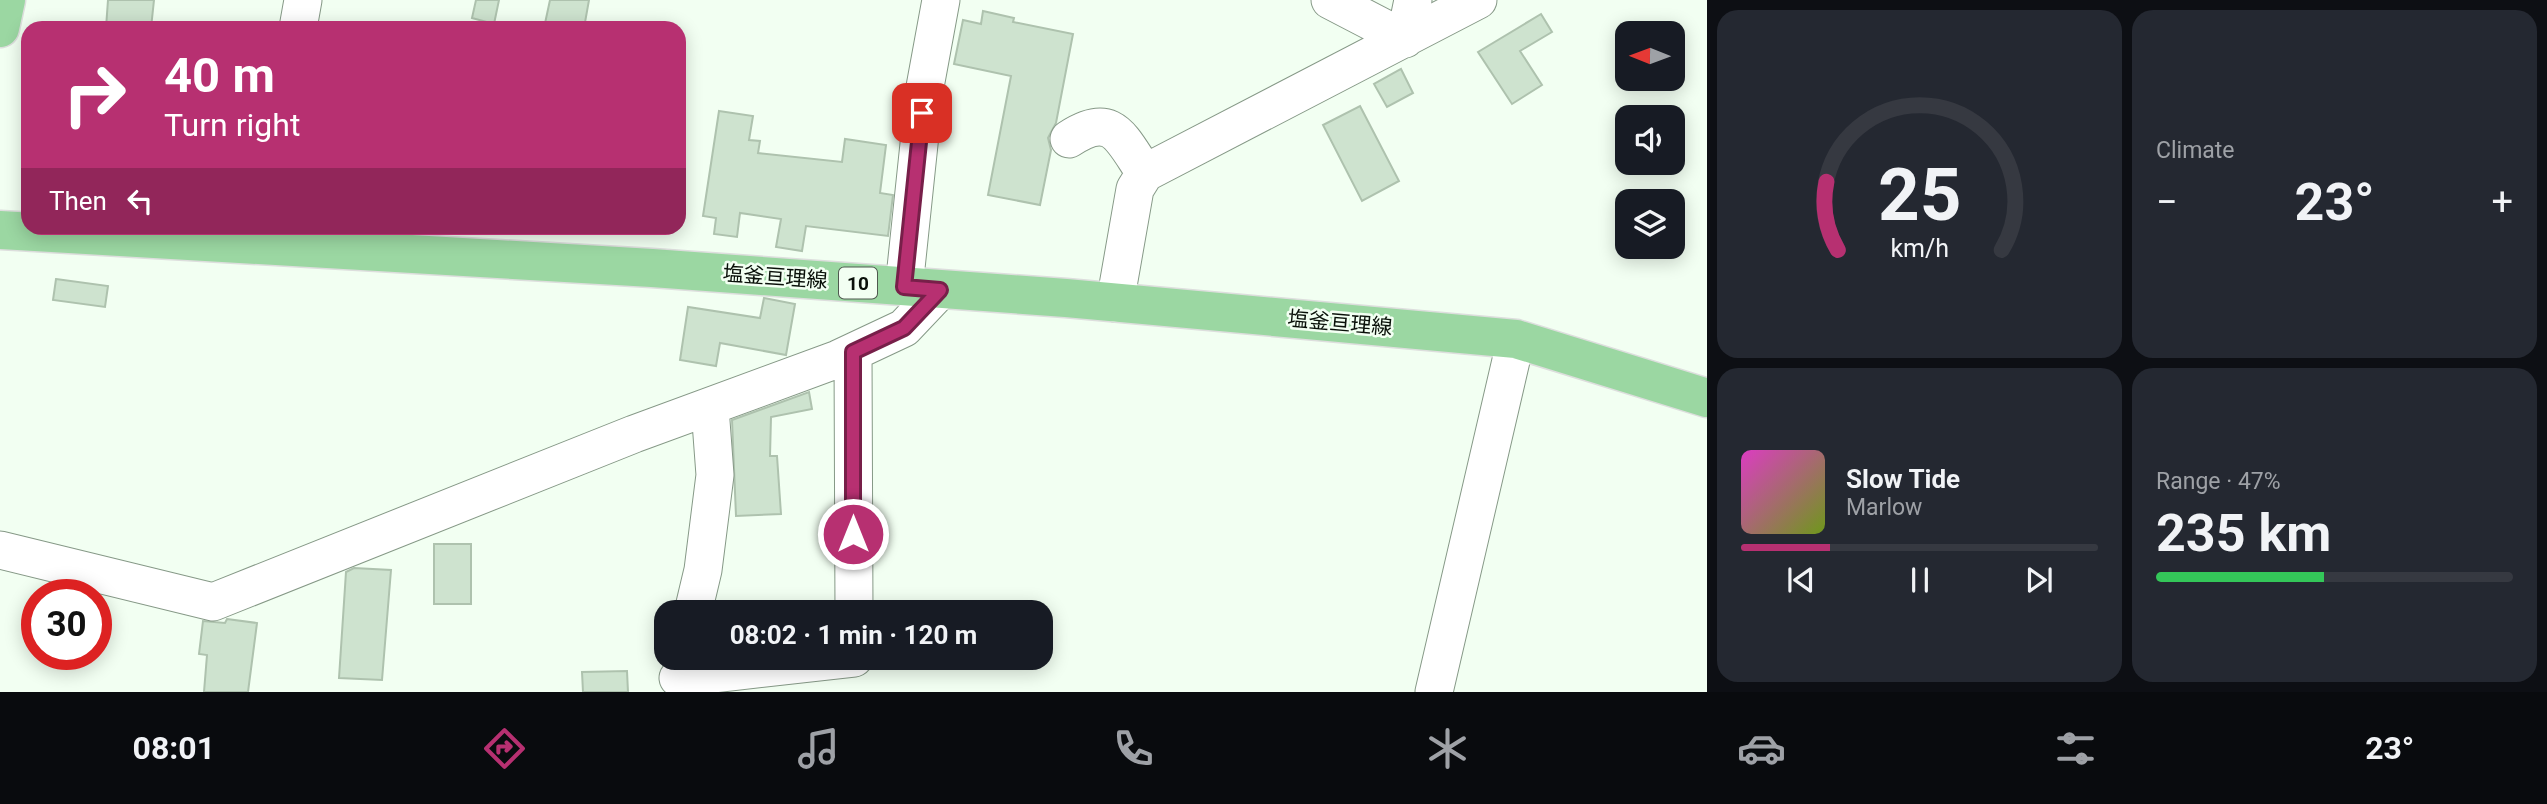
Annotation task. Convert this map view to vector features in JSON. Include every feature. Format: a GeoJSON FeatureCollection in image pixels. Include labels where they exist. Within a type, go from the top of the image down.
{"type":"FeatureCollection","features":[{"type":"Feature","properties":{"kind":"main road"},"geometry":{"type":"LineString","coordinates":[[0,28],[6,0]]}},
{"type":"Feature","properties":{"kind":"main road","name":"塩釜亘理線"},"geometry":{"type":"LineString","coordinates":[[0,230],[21,231]]}},
{"type":"Feature","properties":{"kind":"main road","name":"塩釜亘理線"},"geometry":{"type":"LineString","coordinates":[[187,235],[262,237],[1115,303],[1516,340],[1707,398]]}},
{"type":"Feature","properties":{"kind":"street"},"geometry":{"type":"LineString","coordinates":[[299,21],[303,0]]}},
{"type":"Feature","properties":{"kind":"street"},"geometry":{"type":"LineString","coordinates":[[0,550],[213,602],[634,434],[710,408],[853,352],[904,328],[922,289],[925,87],[941,0]]}},
{"type":"Feature","properties":{"kind":"street"},"geometry":{"type":"LineString","coordinates":[[1330,0],[1405,39]]}},
{"type":"Feature","properties":{"kind":"street"},"geometry":{"type":"LineString","coordinates":[[1405,39],[1413,0]]}},
{"type":"Feature","properties":{"kind":"street"},"geometry":{"type":"LineString","coordinates":[[1115,303],[1135,189],[1145,173],[1478,0]]}},
{"type":"Feature","properties":{"kind":"street"},"geometry":{"type":"LineString","coordinates":[[1069,139],[1088,127],[1108,127],[1121,138],[1145,173]]}},
{"type":"Feature","properties":{"kind":"street"},"geometry":{"type":"LineString","coordinates":[[1434,692],[1516,340]]}},
{"type":"Feature","properties":{"kind":"street"},"geometry":{"type":"LineString","coordinates":[[853,352],[854,600]]}},
{"type":"Feature","properties":{"kind":"street"},"geometry":{"type":"LineString","coordinates":[[696,600],[703,570],[715,475],[710,408]]}},
{"type":"Feature","properties":{"kind":"street"},"geometry":{"type":"LineString","coordinates":[[678,676],[737,670]]}},
{"type":"Feature","properties":{"kind":"building"},"geometry":{"type":"Polygon","coordinates":[[[108,0],[154,0],[152,21],[106,21],[108,0]]]}},
{"type":"Feature","properties":{"kind":"building"},"geometry":{"type":"Polygon","coordinates":[[[476,0],[499,0],[495,21],[472,18],[476,0]]]}},
{"type":"Feature","properties":{"kind":"building"},"geometry":{"type":"Polygon","coordinates":[[[550,0],[589,0],[585,21],[546,21],[550,0]]]}},
{"type":"Feature","properties":{"kind":"building"},"geometry":{"type":"Polygon","coordinates":[[[983,11],[1014,18],[1013,22],[1073,34],[1056,123],[1048,138],[1051,150],[1040,205],[988,195],[1011,76],[954,64],[963,20],[981,24],[983,11]]]}},
{"type":"Feature","properties":{"kind":"building"},"geometry":{"type":"Polygon","coordinates":[[[1541,14],[1552,32],[1520,51],[1542,85],[1512,104],[1478,52],[1541,14]]]}},
{"type":"Feature","properties":{"kind":"building"},"geometry":{"type":"Polygon","coordinates":[[[1401,69],[1413,93],[1387,107],[1374,84],[1401,69]]]}},
{"type":"Feature","properties":{"kind":"building"},"geometry":{"type":"Polygon","coordinates":[[[1360,106],[1399,181],[1362,201],[1323,125],[1360,106]]]}},
{"type":"Feature","properties":{"kind":"building"},"geometry":{"type":"Polygon","coordinates":[[[719,111],[753,116],[749,140],[760,141],[758,153],[842,162],[845,139],[886,145],[880,193],[893,195],[888,236],[806,226],[802,251],[776,247],[781,219],[740,213],[737,237],[714,234],[716,218],[703,216],[719,111]]]}},
{"type":"Feature","properties":{"kind":"building"},"geometry":{"type":"Polygon","coordinates":[[[56,279],[108,286],[105,307],[53,300],[56,279]]]}},
{"type":"Feature","properties":{"kind":"building"},"geometry":{"type":"Polygon","coordinates":[[[764,298],[795,304],[786,355],[720,343],[716,366],[680,360],[688,307],[760,318],[764,298]]]}},
{"type":"Feature","properties":{"kind":"building"},"geometry":{"type":"Polygon","coordinates":[[[809,392],[812,409],[771,417],[770,456],[777,456],[781,514],[736,516],[732,420],[809,392]]]}},
{"type":"Feature","properties":{"kind":"building"},"geometry":{"type":"Polygon","coordinates":[[[434,544],[471,544],[471,604],[434,604],[434,544]]]}},
{"type":"Feature","properties":{"kind":"building"},"geometry":{"type":"Polygon","coordinates":[[[354,568],[391,570],[382,680],[339,678],[346,572],[354,568]]]}},
{"type":"Feature","properties":{"kind":"building"},"geometry":{"type":"Polygon","coordinates":[[[227,619],[257,623],[248,692],[204,692],[207,655],[199,654],[203,621],[225,623],[227,619]]]}},
{"type":"Feature","properties":{"kind":"building"},"geometry":{"type":"Polygon","coordinates":[[[627,671],[628,692],[583,692],[582,672],[627,671]]]}},
{"type":"Feature","properties":{"kind":"route"},"geometry":{"type":"LineString","coordinates":[[853,534],[853,352],[904,328],[940,290],[904,287],[922,113]]}}]}
